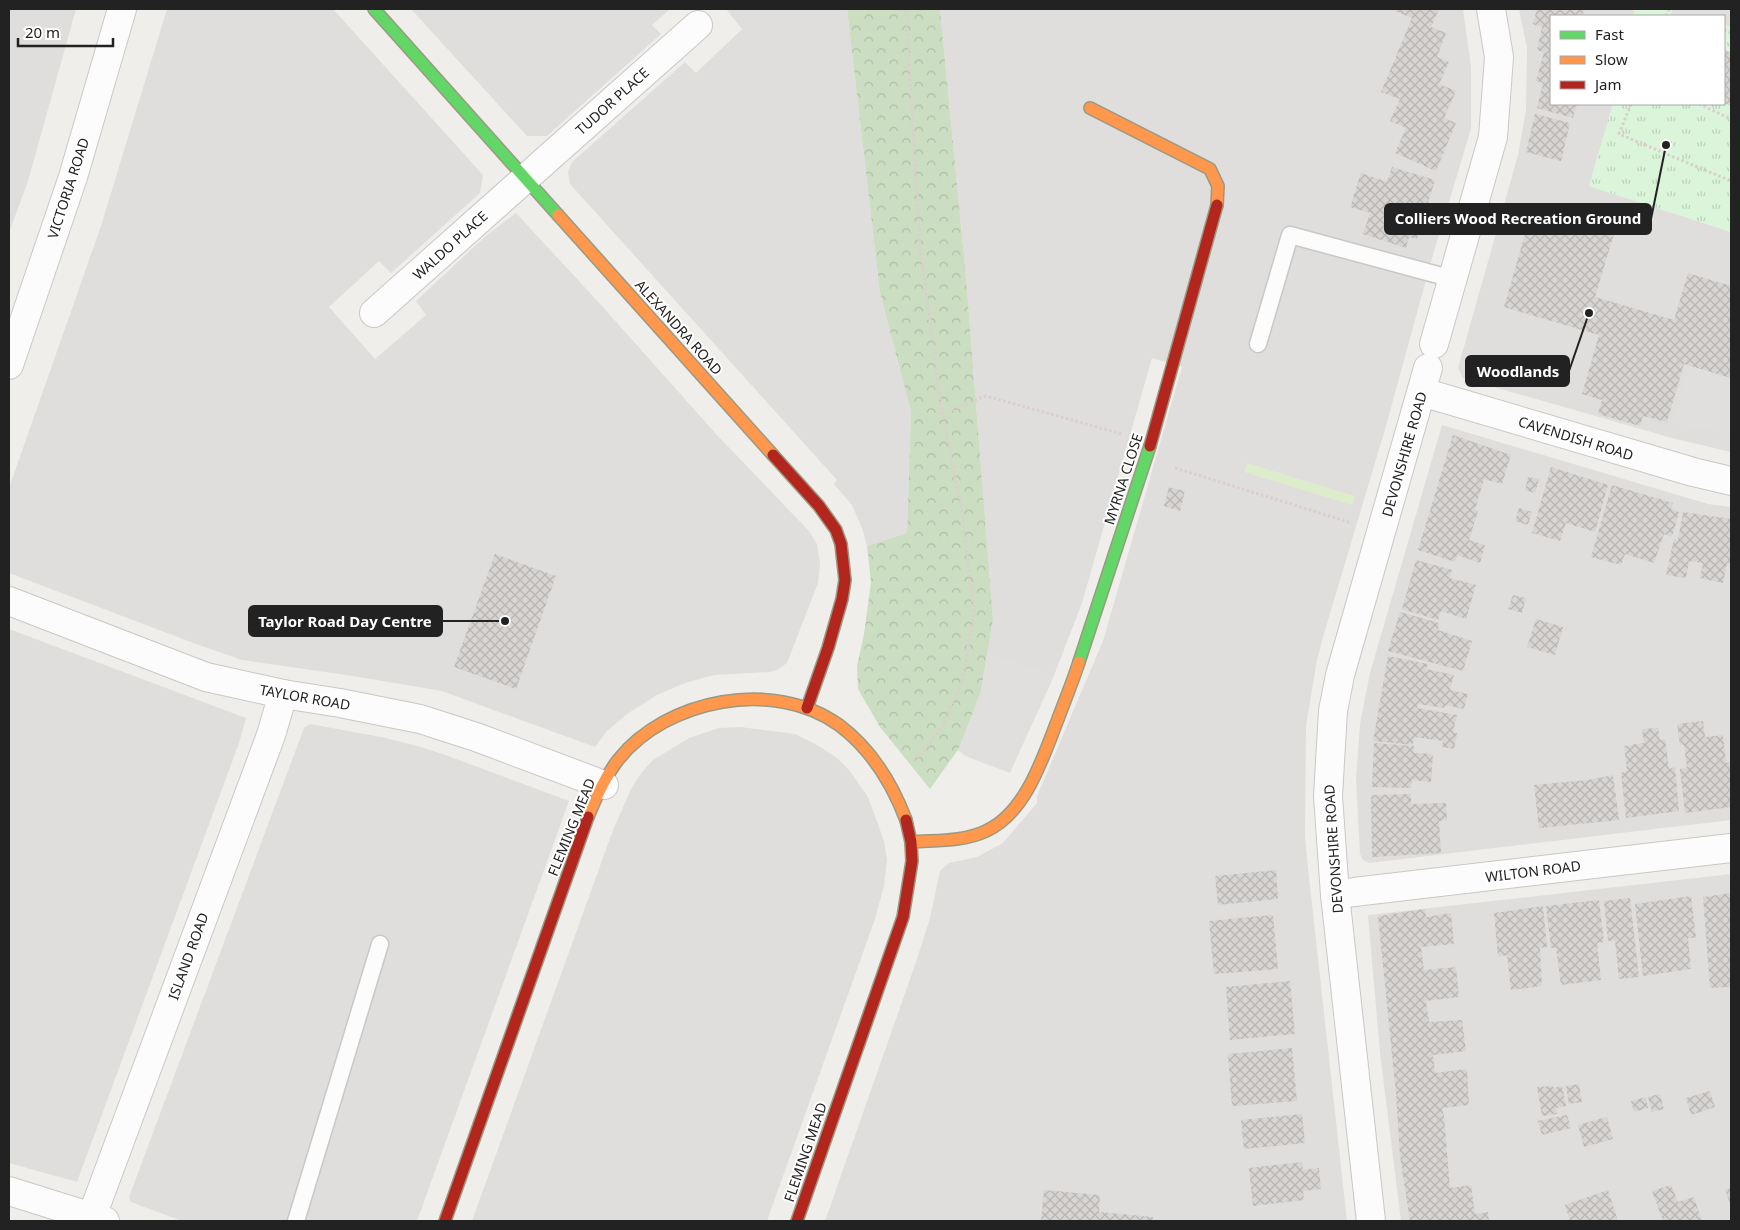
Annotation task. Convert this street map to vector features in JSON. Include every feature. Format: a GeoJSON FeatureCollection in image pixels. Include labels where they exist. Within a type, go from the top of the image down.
{"type":"FeatureCollection","features":[{"type":"Feature","properties":{"kind":"street","name":"VICTORIA ROAD"},"geometry":{"type":"LineString","coordinates":[[9,365],[73,177],[122,9]]}},
{"type":"Feature","properties":{"kind":"street","name":"ALEXANDRA ROAD"},"geometry":{"type":"LineString","coordinates":[[374,9],[819,506],[836,530],[844,560],[845,580],[842,599],[828,648],[808,708]]}},
{"type":"Feature","properties":{"kind":"street","name":"DEVONSHIRE ROAD"},"geometry":{"type":"LineString","coordinates":[[1370,1221],[1335,895],[1328,796],[1333,711],[1340,675],[1493,137],[1499,57],[1491,9]]}},
{"type":"Feature","properties":{"kind":"street","name":"TUDOR PLACE"},"geometry":{"type":"LineString","coordinates":[[526,178],[698,25]]}},
{"type":"Feature","properties":{"kind":"street","name":"MYRNA CLOSE"},"geometry":{"type":"LineString","coordinates":[[911,842],[971,837],[987,831],[1010,814],[1018,804],[1038,769],[1078,666],[1147,457],[1217,204],[1219,188],[1216,178],[1210,170],[1090,108]]}},
{"type":"Feature","properties":{"kind":"street","name":"WALDO PLACE"},"geometry":{"type":"LineString","coordinates":[[374,313],[526,178]]}},
{"type":"Feature","properties":{"kind":"street","name":"CAVENDISH ROAD"},"geometry":{"type":"LineString","coordinates":[[1428,368],[1693,472],[1731,481]]}},
{"type":"Feature","properties":{"kind":"street","name":"TAYLOR ROAD"},"geometry":{"type":"LineString","coordinates":[[9,601],[206,677],[282,694],[420,719],[476,737],[604,785]]}},
{"type":"Feature","properties":{"kind":"street","name":"ISLAND ROAD"},"geometry":{"type":"LineString","coordinates":[[98,1219],[270,736],[282,694]]}},
{"type":"Feature","properties":{"kind":"street","name":"FLEMING MEAD"},"geometry":{"type":"LineString","coordinates":[[445,1221],[580,841],[604,785],[625,752],[645,734],[672,717],[698,706],[733,700],[758,700],[808,708],[833,721],[861,744],[877,763],[890,783],[904,816],[911,842],[910,886],[903,917],[797,1221]]}},
{"type":"Feature","properties":{"kind":"street","name":"WILTON ROAD"},"geometry":{"type":"LineString","coordinates":[[1335,895],[1731,848]]}},
{"type":"Feature","properties":{"kind":"street"},"geometry":{"type":"LineString","coordinates":[[9,1191],[98,1219]]}},
{"type":"Feature","properties":{"kind":"lane"},"geometry":{"type":"LineString","coordinates":[[1258,344],[1290,235],[1453,279]]}},
{"type":"Feature","properties":{"kind":"lane"},"geometry":{"type":"LineString","coordinates":[[296,1221],[380,944]]}},
{"type":"Feature","properties":{"kind":"path"},"geometry":{"type":"LineString","coordinates":[[890,783],[923,752],[943,725],[962,682],[974,612],[962,511],[942,413],[920,247],[906,9]]}},
{"type":"Feature","properties":{"kind":"path"},"geometry":{"type":"LineString","coordinates":[[1631,105],[1619,134],[1731,181]]}},
{"type":"Feature","properties":{"kind":"path"},"geometry":{"type":"LineString","coordinates":[[1701,105],[1731,119]]}},
{"type":"Feature","properties":{"kind":"path"},"geometry":{"type":"LineString","coordinates":[[942,413],[986,396],[1120,432],[1126,439]]}},
{"type":"Feature","properties":{"kind":"path"},"geometry":{"type":"LineString","coordinates":[[1176,468],[1382,531]]}},
{"type":"Feature","properties":{"kind":"shaded area"},"geometry":{"type":"Polygon","coordinates":[[[9,9],[76,9],[28,181],[9,233],[9,9]]]}},
{"type":"Feature","properties":{"kind":"shaded area"},"geometry":{"type":"Polygon","coordinates":[[[167,9],[333,9],[483,175],[480,193],[391,273],[379,261],[329,307],[375,359],[426,315],[416,301],[487,235],[516,213],[716,434],[809,531],[817,544],[820,564],[818,583],[787,663],[777,670],[769,672],[714,675],[685,683],[657,695],[627,714],[607,731],[595,747],[442,691],[242,660],[9,573],[9,488],[101,226],[167,9]]]}},
{"type":"Feature","properties":{"kind":"shaded area"},"geometry":{"type":"Polygon","coordinates":[[[411,9],[670,9],[652,25],[661,34],[547,136],[527,136],[411,9]]]}},
{"type":"Feature","properties":{"kind":"shaded area"},"geometry":{"type":"Polygon","coordinates":[[[726,9],[847,9],[880,293],[911,412],[907,533],[867,546],[852,505],[834,484],[837,480],[570,184],[568,172],[572,162],[685,62],[696,73],[742,29],[726,9]]]}},
{"type":"Feature","properties":{"kind":"shaded area"},"geometry":{"type":"Polygon","coordinates":[[[940,9],[1463,9],[1471,66],[1471,129],[1323,637],[1317,660],[1306,726],[1305,835],[1347,1221],[825,1221],[916,962],[930,918],[940,871],[949,863],[977,857],[1003,843],[1037,803],[1037,796],[1103,641],[1182,367],[1152,358],[1082,603],[1053,678],[987,654],[993,619],[966,277],[940,9]]]}},
{"type":"Feature","properties":{"kind":"shaded area"},"geometry":{"type":"Polygon","coordinates":[[[1519,9],[1635,9],[1633,15],[1550,15],[1550,105],[1613,105],[1589,186],[1731,232],[1731,452],[1672,438],[1463,378],[1458,368],[1518,155],[1526,110],[1527,48],[1519,9]]]}},
{"type":"Feature","properties":{"kind":"shaded area"},"geometry":{"type":"Polygon","coordinates":[[[1673,9],[1731,9],[1731,27],[1725,24],[1725,15],[1670,15],[1673,9]]]}},
{"type":"Feature","properties":{"kind":"shaded area"},"geometry":{"type":"Polygon","coordinates":[[[1690,366],[1731,374],[1731,435],[1671,422],[1690,366]]]}},
{"type":"Feature","properties":{"kind":"shaded area"},"geometry":{"type":"Polygon","coordinates":[[[1442,425],[1708,504],[1731,507],[1731,820],[1369,863],[1363,860],[1360,854],[1356,780],[1360,724],[1370,673],[1442,425]]]}},
{"type":"Feature","properties":{"kind":"shaded area"},"geometry":{"type":"Polygon","coordinates":[[[9,629],[246,718],[239,743],[77,1182],[9,1163],[9,629]]]}},
{"type":"Feature","properties":{"kind":"shaded area"},"geometry":{"type":"Polygon","coordinates":[[[987,654],[1053,678],[1010,773],[965,756],[958,750],[981,692],[987,654]]]}},
{"type":"Feature","properties":{"kind":"shaded area"},"geometry":{"type":"Polygon","coordinates":[[[310,724],[386,738],[421,747],[569,801],[417,1221],[182,1221],[131,1202],[129,1197],[304,728],[310,724]]]}},
{"type":"Feature","properties":{"kind":"shaded area"},"geometry":{"type":"Polygon","coordinates":[[[740,727],[795,734],[837,758],[849,770],[868,797],[884,841],[887,860],[884,886],[875,919],[767,1221],[472,1221],[613,830],[632,787],[653,760],[689,738],[719,728],[740,727]]]}},
{"type":"Feature","properties":{"kind":"shaded area"},"geometry":{"type":"Polygon","coordinates":[[[1731,874],[1731,1221],[1401,1221],[1380,1053],[1368,915],[1731,874]]]}},
{"type":"Feature","properties":{"kind":"green space"},"geometry":{"type":"Polygon","coordinates":[[[847,9],[940,9],[966,277],[993,619],[981,692],[960,747],[930,789],[880,727],[858,689],[857,666],[864,634],[871,582],[867,546],[907,533],[911,412],[880,293],[847,9]]]}},
{"type":"Feature","properties":{"kind":"green space"},"geometry":{"type":"Polygon","coordinates":[[[1635,9],[1731,9],[1731,232],[1589,186],[1613,105],[1725,105],[1725,15],[1633,15],[1635,9]]]}},
{"type":"Feature","properties":{"kind":"green space"},"geometry":{"type":"Polygon","coordinates":[[[1247,463],[1355,496],[1352,505],[1244,472],[1247,463]]]}},
{"type":"Feature","properties":{"kind":"building"},"geometry":{"type":"Polygon","coordinates":[[[1397,9],[1439,9],[1431,27],[1446,33],[1437,57],[1449,62],[1439,84],[1456,91],[1444,118],[1456,123],[1436,171],[1395,153],[1406,128],[1390,121],[1400,99],[1381,92],[1412,18],[1395,11],[1397,9]]]}},
{"type":"Feature","properties":{"kind":"building"},"geometry":{"type":"Polygon","coordinates":[[[1537,9],[1584,9],[1583,15],[1550,15],[1550,105],[1577,105],[1573,118],[1537,108],[1543,83],[1536,81],[1544,52],[1537,50],[1542,27],[1533,24],[1537,9]]]}},
{"type":"Feature","properties":{"kind":"building"},"geometry":{"type":"Polygon","coordinates":[[[1725,50],[1731,53],[1731,106],[1725,103],[1725,50]]]}},
{"type":"Feature","properties":{"kind":"building"},"geometry":{"type":"Polygon","coordinates":[[[1535,114],[1570,123],[1561,161],[1526,152],[1535,114]]]}},
{"type":"Feature","properties":{"kind":"building"},"geometry":{"type":"Polygon","coordinates":[[[1392,167],[1435,180],[1417,239],[1409,237],[1406,248],[1363,234],[1370,213],[1350,207],[1361,173],[1387,182],[1392,167]]]}},
{"type":"Feature","properties":{"kind":"building"},"geometry":{"type":"Polygon","coordinates":[[[1532,210],[1614,234],[1595,297],[1674,320],[1688,273],[1731,286],[1731,378],[1684,364],[1667,422],[1643,416],[1640,426],[1598,414],[1602,400],[1582,394],[1599,335],[1504,307],[1532,210]]]}},
{"type":"Feature","properties":{"kind":"building"},"geometry":{"type":"Polygon","coordinates":[[[1453,435],[1511,455],[1502,484],[1484,479],[1475,510],[1478,511],[1469,540],[1485,545],[1480,563],[1457,555],[1455,562],[1418,550],[1453,435]]]}},
{"type":"Feature","properties":{"kind":"building"},"geometry":{"type":"Polygon","coordinates":[[[1551,467],[1608,485],[1595,532],[1566,523],[1560,541],[1532,533],[1551,467]]]}},
{"type":"Feature","properties":{"kind":"building"},"geometry":{"type":"Polygon","coordinates":[[[1528,477],[1539,479],[1535,493],[1525,490],[1528,477]]]}},
{"type":"Feature","properties":{"kind":"building"},"geometry":{"type":"Polygon","coordinates":[[[1612,485],[1673,503],[1671,509],[1679,512],[1672,537],[1664,534],[1654,563],[1625,554],[1621,565],[1591,557],[1612,485]]]}},
{"type":"Feature","properties":{"kind":"building"},"geometry":{"type":"Polygon","coordinates":[[[1169,487],[1185,491],[1180,511],[1164,506],[1169,487]]]}},
{"type":"Feature","properties":{"kind":"building"},"geometry":{"type":"Polygon","coordinates":[[[1519,508],[1532,512],[1528,525],[1515,521],[1519,508]]]}},
{"type":"Feature","properties":{"kind":"building"},"geometry":{"type":"Polygon","coordinates":[[[1683,512],[1731,519],[1731,564],[1727,563],[1723,583],[1700,578],[1703,563],[1689,561],[1686,578],[1666,575],[1674,539],[1678,540],[1683,512]]]}},
{"type":"Feature","properties":{"kind":"building"},"geometry":{"type":"Polygon","coordinates":[[[495,554],[556,576],[516,689],[454,667],[495,554]]]}},
{"type":"Feature","properties":{"kind":"building"},"geometry":{"type":"Polygon","coordinates":[[[1416,560],[1452,570],[1450,578],[1476,585],[1466,619],[1441,611],[1438,620],[1402,609],[1416,560]]]}},
{"type":"Feature","properties":{"kind":"building"},"geometry":{"type":"Polygon","coordinates":[[[1513,595],[1526,598],[1522,613],[1508,609],[1513,595]]]}},
{"type":"Feature","properties":{"kind":"building"},"geometry":{"type":"Polygon","coordinates":[[[1400,612],[1439,623],[1438,630],[1472,641],[1463,671],[1388,651],[1400,612]]]}},
{"type":"Feature","properties":{"kind":"building"},"geometry":{"type":"Polygon","coordinates":[[[1536,619],[1563,627],[1555,655],[1527,647],[1536,619]]]}},
{"type":"Feature","properties":{"kind":"building"},"geometry":{"type":"Polygon","coordinates":[[[1388,656],[1428,664],[1426,669],[1454,675],[1450,690],[1468,694],[1464,709],[1446,705],[1444,708],[1418,704],[1417,708],[1457,715],[1453,732],[1457,733],[1454,749],[1442,747],[1443,741],[1414,737],[1413,745],[1373,741],[1388,656]]]}},
{"type":"Feature","properties":{"kind":"building"},"geometry":{"type":"Polygon","coordinates":[[[1703,721],[1705,737],[1723,735],[1726,763],[1731,762],[1731,807],[1685,813],[1680,769],[1687,768],[1684,745],[1680,745],[1677,724],[1703,721]]]}},
{"type":"Feature","properties":{"kind":"building"},"geometry":{"type":"Polygon","coordinates":[[[1658,728],[1660,740],[1665,739],[1669,769],[1675,767],[1679,811],[1626,818],[1621,773],[1627,771],[1624,746],[1644,743],[1642,729],[1658,728]]]}},
{"type":"Feature","properties":{"kind":"building"},"geometry":{"type":"Polygon","coordinates":[[[1374,743],[1414,746],[1414,753],[1433,754],[1431,782],[1412,780],[1411,788],[1372,787],[1374,743]]]}},
{"type":"Feature","properties":{"kind":"building"},"geometry":{"type":"Polygon","coordinates":[[[1613,775],[1619,820],[1539,828],[1534,785],[1588,780],[1613,775]]]}},
{"type":"Feature","properties":{"kind":"building"},"geometry":{"type":"Polygon","coordinates":[[[1411,794],[1411,804],[1446,803],[1447,820],[1439,821],[1441,853],[1372,857],[1371,795],[1411,794]]]}},
{"type":"Feature","properties":{"kind":"building"},"geometry":{"type":"Polygon","coordinates":[[[1276,870],[1278,899],[1218,905],[1215,876],[1276,870]]]}},
{"type":"Feature","properties":{"kind":"building"},"geometry":{"type":"Polygon","coordinates":[[[1731,893],[1731,987],[1710,988],[1703,897],[1731,893]]]}},
{"type":"Feature","properties":{"kind":"building"},"geometry":{"type":"Polygon","coordinates":[[[1691,896],[1696,938],[1688,938],[1691,969],[1643,976],[1635,904],[1691,896]]]}},
{"type":"Feature","properties":{"kind":"building"},"geometry":{"type":"Polygon","coordinates":[[[1630,898],[1639,977],[1619,979],[1615,940],[1608,941],[1604,901],[1630,898]]]}},
{"type":"Feature","properties":{"kind":"building"},"geometry":{"type":"Polygon","coordinates":[[[1599,900],[1604,942],[1597,943],[1601,980],[1561,985],[1556,948],[1551,948],[1546,906],[1599,900]]]}},
{"type":"Feature","properties":{"kind":"building"},"geometry":{"type":"Polygon","coordinates":[[[1543,906],[1547,947],[1540,948],[1542,986],[1511,990],[1507,955],[1498,957],[1494,913],[1543,906]]]}},
{"type":"Feature","properties":{"kind":"building"},"geometry":{"type":"Polygon","coordinates":[[[1425,909],[1426,917],[1451,913],[1454,944],[1421,947],[1424,970],[1456,967],[1459,997],[1426,1001],[1429,1022],[1462,1020],[1466,1051],[1433,1055],[1435,1073],[1467,1069],[1469,1105],[1442,1108],[1450,1188],[1471,1185],[1475,1214],[1488,1212],[1489,1221],[1410,1221],[1400,1156],[1396,1094],[1378,916],[1425,909]]]}},
{"type":"Feature","properties":{"kind":"building"},"geometry":{"type":"Polygon","coordinates":[[[1273,915],[1278,969],[1214,974],[1209,921],[1273,915]]]}},
{"type":"Feature","properties":{"kind":"building"},"geometry":{"type":"Polygon","coordinates":[[[1290,981],[1295,1034],[1230,1040],[1226,987],[1290,981]]]}},
{"type":"Feature","properties":{"kind":"building"},"geometry":{"type":"Polygon","coordinates":[[[1292,1048],[1297,1101],[1232,1106],[1228,1054],[1292,1048]]]}},
{"type":"Feature","properties":{"kind":"building"},"geometry":{"type":"Polygon","coordinates":[[[1579,1084],[1582,1102],[1569,1104],[1566,1086],[1579,1084]]]}},
{"type":"Feature","properties":{"kind":"building"},"geometry":{"type":"Polygon","coordinates":[[[1553,1086],[1553,1088],[1562,1086],[1566,1106],[1556,1108],[1557,1114],[1542,1116],[1537,1087],[1553,1086]]]}},
{"type":"Feature","properties":{"kind":"building"},"geometry":{"type":"Polygon","coordinates":[[[1710,1091],[1715,1107],[1691,1115],[1686,1098],[1710,1091]]]}},
{"type":"Feature","properties":{"kind":"building"},"geometry":{"type":"Polygon","coordinates":[[[1660,1094],[1664,1109],[1652,1112],[1648,1097],[1660,1094]]]}},
{"type":"Feature","properties":{"kind":"building"},"geometry":{"type":"Polygon","coordinates":[[[1646,1097],[1648,1108],[1634,1112],[1631,1101],[1646,1097]]]}},
{"type":"Feature","properties":{"kind":"building"},"geometry":{"type":"Polygon","coordinates":[[[1302,1114],[1305,1143],[1244,1149],[1241,1120],[1302,1114]]]}},
{"type":"Feature","properties":{"kind":"building"},"geometry":{"type":"Polygon","coordinates":[[[1567,1115],[1571,1128],[1542,1135],[1538,1121],[1567,1115]]]}},
{"type":"Feature","properties":{"kind":"building"},"geometry":{"type":"Polygon","coordinates":[[[1607,1117],[1613,1139],[1584,1147],[1578,1125],[1607,1117]]]}},
{"type":"Feature","properties":{"kind":"building"},"geometry":{"type":"Polygon","coordinates":[[[1302,1162],[1303,1170],[1319,1168],[1321,1189],[1303,1191],[1304,1200],[1253,1206],[1249,1168],[1302,1162]]]}},
{"type":"Feature","properties":{"kind":"building"},"geometry":{"type":"Polygon","coordinates":[[[1671,1185],[1678,1202],[1694,1197],[1702,1221],[1663,1221],[1652,1191],[1671,1185]]]}},
{"type":"Feature","properties":{"kind":"building"},"geometry":{"type":"Polygon","coordinates":[[[1731,1188],[1731,1206],[1725,1190],[1731,1188]]]}},
{"type":"Feature","properties":{"kind":"building"},"geometry":{"type":"Polygon","coordinates":[[[1044,1190],[1100,1195],[1099,1212],[1153,1217],[1153,1221],[1041,1221],[1044,1190]]]}},
{"type":"Feature","properties":{"kind":"building"},"geometry":{"type":"Polygon","coordinates":[[[1608,1190],[1618,1221],[1570,1221],[1565,1205],[1608,1190]]]}},
{"type":"Feature","properties":{"kind":"traffic: fast"},"geometry":{"type":"LineString","coordinates":[[374,9],[558,215]]}},
{"type":"Feature","properties":{"kind":"traffic: fast"},"geometry":{"type":"LineString","coordinates":[[1079,662],[1150,446]]}},
{"type":"Feature","properties":{"kind":"traffic: slow"},"geometry":{"type":"LineString","coordinates":[[1090,108],[1210,169],[1218,186],[1217,205]]}},
{"type":"Feature","properties":{"kind":"traffic: slow"},"geometry":{"type":"LineString","coordinates":[[558,215],[773,455]]}},
{"type":"Feature","properties":{"kind":"traffic: slow"},"geometry":{"type":"LineString","coordinates":[[911,842],[949,840],[977,835],[1000,823],[1012,811],[1022,798],[1039,766],[1079,662]]}},
{"type":"Feature","properties":{"kind":"traffic: slow"},"geometry":{"type":"LineString","coordinates":[[588,817],[601,787],[613,767],[639,739],[664,722],[692,710],[722,702],[753,699],[784,702],[813,711],[839,725],[871,756],[887,780],[906,820]]}},
{"type":"Feature","properties":{"kind":"traffic: jam"},"geometry":{"type":"LineString","coordinates":[[1150,446],[1217,205]]}},
{"type":"Feature","properties":{"kind":"traffic: jam"},"geometry":{"type":"LineString","coordinates":[[773,455],[819,506],[836,530],[841,544],[845,580],[842,599],[828,648],[807,708]]}},
{"type":"Feature","properties":{"kind":"traffic: jam"},"geometry":{"type":"LineString","coordinates":[[445,1221],[588,817]]}},
{"type":"Feature","properties":{"kind":"traffic: jam"},"geometry":{"type":"LineString","coordinates":[[797,1221],[903,917],[912,861],[911,842],[906,820]]}},
{"type":"Feature","properties":{"kind":"place","name":"Colliers Wood Recreation Ground"},"geometry":{"type":"Point","coordinates":[1666,145]}},
{"type":"Feature","properties":{"kind":"place","name":"Woodlands"},"geometry":{"type":"Point","coordinates":[1589,313]}},
{"type":"Feature","properties":{"kind":"place","name":"Taylor Road Day Centre"},"geometry":{"type":"Point","coordinates":[505,621]}}]}
